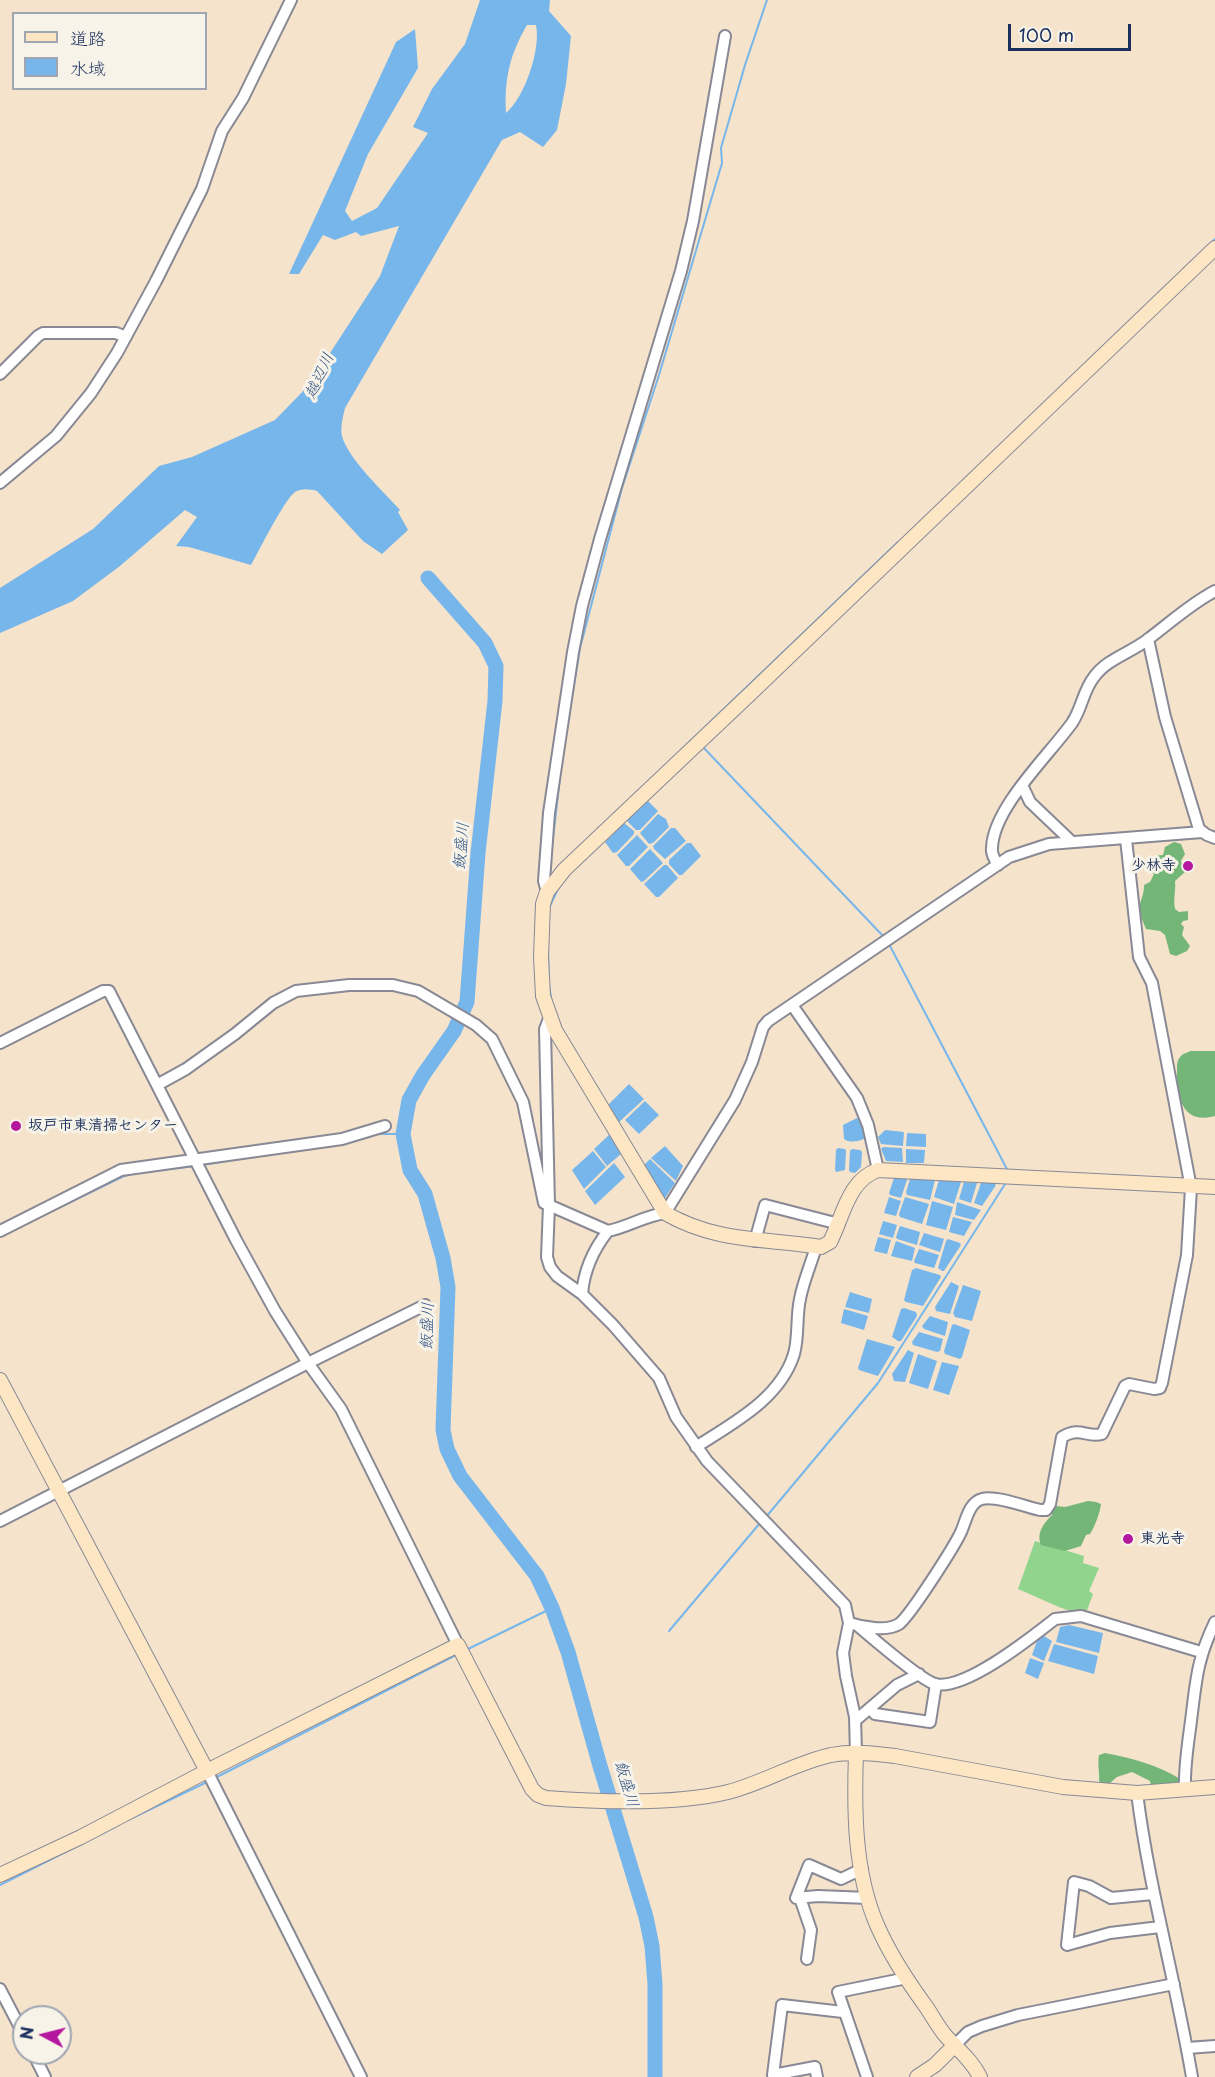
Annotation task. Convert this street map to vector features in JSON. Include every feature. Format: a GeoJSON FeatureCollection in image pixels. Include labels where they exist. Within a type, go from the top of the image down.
{"type":"FeatureCollection","features":[{"type":"Feature","properties":{"kind":"street"},"geometry":{"type":"LineString","coordinates":[[0,483],[39,452],[68,422],[91,393],[126,337],[202,189],[222,131],[243,98],[291,0]]}},
{"type":"Feature","properties":{"kind":"street"},"geometry":{"type":"LineString","coordinates":[[547,892],[544,881],[549,813],[582,606],[681,271],[694,213],[725,36]]}},
{"type":"Feature","properties":{"kind":"street"},"geometry":{"type":"LineString","coordinates":[[665,1214],[555,1030],[543,996],[542,914],[547,892],[564,870],[1215,248]]}},
{"type":"Feature","properties":{"kind":"street"},"geometry":{"type":"LineString","coordinates":[[0,374],[43,333],[116,333],[126,337]]}},
{"type":"Feature","properties":{"kind":"street"},"geometry":{"type":"LineString","coordinates":[[998,865],[991,849],[1005,810],[1078,714],[1084,693],[1095,675],[1113,660],[1148,639],[1169,621],[1215,591]]}},
{"type":"Feature","properties":{"kind":"street"},"geometry":{"type":"LineString","coordinates":[[1148,639],[1165,717],[1199,829],[1215,838]]}},
{"type":"Feature","properties":{"kind":"street"},"geometry":{"type":"LineString","coordinates":[[1022,785],[1030,802],[1072,842]]}},
{"type":"Feature","properties":{"kind":"street"},"geometry":{"type":"LineString","coordinates":[[665,1214],[735,1101],[752,1062],[763,1027],[792,1005],[1009,857],[1049,844],[1202,832]]}},
{"type":"Feature","properties":{"kind":"street"},"geometry":{"type":"LineString","coordinates":[[853,1624],[888,1628],[899,1624],[958,1539],[972,1506],[976,1502],[981,1499],[996,1499],[1046,1510],[1050,1504],[1062,1437],[1073,1431],[1102,1434],[1127,1385],[1160,1388],[1187,1255],[1191,1188],[1152,983],[1139,957],[1126,838]]}},
{"type":"Feature","properties":{"kind":"street"},"geometry":{"type":"LineString","coordinates":[[157,1085],[186,1069],[273,1003],[296,991],[393,985],[418,991],[476,1025],[492,1039],[518,1090],[527,1118],[544,1203],[608,1231]]}},
{"type":"Feature","properties":{"kind":"street"},"geometry":{"type":"LineString","coordinates":[[0,1043],[109,991],[195,1161],[275,1311],[340,1409],[532,1789],[538,1795],[546,1798],[630,1801],[688,1798],[727,1792],[823,1757],[856,1753],[895,1755],[1063,1787],[1137,1793],[1215,1787]]}},
{"type":"Feature","properties":{"kind":"street"},"geometry":{"type":"LineString","coordinates":[[792,1005],[857,1098],[868,1125],[878,1170]]}},
{"type":"Feature","properties":{"kind":"street"},"geometry":{"type":"LineString","coordinates":[[550,1016],[545,1029],[549,1205],[547,1257],[550,1267],[557,1276],[582,1294],[659,1378],[676,1417],[707,1461],[836,1593],[845,1605],[853,1624],[919,1674],[936,1684],[955,1681],[980,1670],[1017,1650],[1055,1619],[1062,1617],[1081,1616],[1151,1639],[1202,1652]]}},
{"type":"Feature","properties":{"kind":"street"},"geometry":{"type":"LineString","coordinates":[[0,1231],[121,1170],[342,1139],[385,1126]]}},
{"type":"Feature","properties":{"kind":"street"},"geometry":{"type":"LineString","coordinates":[[582,1294],[583,1277],[608,1231],[651,1215],[665,1214],[721,1235],[755,1241],[821,1247],[830,1242],[857,1184],[878,1170],[1191,1188],[1215,1187]]}},
{"type":"Feature","properties":{"kind":"street"},"geometry":{"type":"LineString","coordinates":[[755,1241],[765,1205],[839,1224]]}},
{"type":"Feature","properties":{"kind":"street"},"geometry":{"type":"LineString","coordinates":[[696,1447],[763,1401],[783,1376],[794,1354],[800,1297],[816,1247]]}},
{"type":"Feature","properties":{"kind":"street"},"geometry":{"type":"LineString","coordinates":[[0,1521],[425,1305]]}},
{"type":"Feature","properties":{"kind":"street"},"geometry":{"type":"LineString","coordinates":[[0,1380],[210,1777],[361,2077]]}},
{"type":"Feature","properties":{"kind":"street"},"geometry":{"type":"LineString","coordinates":[[1185,1790],[1185,1765],[1195,1685],[1202,1652],[1215,1622]]}},
{"type":"Feature","properties":{"kind":"street"},"geometry":{"type":"LineString","coordinates":[[853,1624],[843,1653],[856,1720],[856,1821],[868,1898],[881,1934],[907,1978],[944,2034],[973,2064],[980,2077]]}},
{"type":"Feature","properties":{"kind":"street"},"geometry":{"type":"LineString","coordinates":[[0,1875],[210,1777],[459,1645]]}},
{"type":"Feature","properties":{"kind":"street"},"geometry":{"type":"LineString","coordinates":[[856,1720],[897,1685],[919,1674]]}},
{"type":"Feature","properties":{"kind":"street"},"geometry":{"type":"LineString","coordinates":[[870,1708],[875,1714],[930,1722],[936,1684]]}},
{"type":"Feature","properties":{"kind":"street"},"geometry":{"type":"LineString","coordinates":[[1137,1793],[1143,1844],[1192,2077]]}},
{"type":"Feature","properties":{"kind":"street"},"geometry":{"type":"LineString","coordinates":[[862,1869],[842,1879],[809,1865],[796,1898],[868,1898]]}},
{"type":"Feature","properties":{"kind":"street"},"geometry":{"type":"LineString","coordinates":[[1153,1894],[1111,1898],[1089,1886],[1074,1882],[1067,1945],[1110,1933],[1160,1927]]}},
{"type":"Feature","properties":{"kind":"street"},"geometry":{"type":"LineString","coordinates":[[800,1898],[811,1930],[807,1959]]}},
{"type":"Feature","properties":{"kind":"street"},"geometry":{"type":"LineString","coordinates":[[867,2077],[838,1992],[907,1978]]}},
{"type":"Feature","properties":{"kind":"street"},"geometry":{"type":"LineString","coordinates":[[917,2077],[936,2065],[968,2032],[1009,2018],[1174,1984]]}},
{"type":"Feature","properties":{"kind":"street"},"geometry":{"type":"LineString","coordinates":[[0,1989],[12,2012]]}},
{"type":"Feature","properties":{"kind":"street"},"geometry":{"type":"LineString","coordinates":[[817,2077],[814,2067],[772,2075],[782,2005],[843,2012]]}},
{"type":"Feature","properties":{"kind":"street"},"geometry":{"type":"LineString","coordinates":[[1187,2048],[1215,2046]]}},
{"type":"Feature","properties":{"kind":"green space"},"geometry":{"type":"Polygon","coordinates":[[[1174,842],[1181,844],[1185,854],[1181,861],[1185,872],[1175,881],[1175,909],[1179,912],[1188,911],[1188,920],[1181,924],[1184,927],[1182,935],[1190,946],[1187,951],[1176,956],[1170,954],[1165,935],[1160,931],[1146,929],[1140,914],[1140,904],[1144,885],[1150,882],[1154,874],[1137,865],[1139,861],[1163,855],[1165,847],[1174,842]]]}},
{"type":"Feature","properties":{"kind":"green space"},"geometry":{"type":"Polygon","coordinates":[[[1190,1051],[1215,1051],[1215,1116],[1196,1117],[1189,1113],[1181,1100],[1178,1092],[1177,1063],[1182,1055],[1190,1051]]]}},
{"type":"Feature","properties":{"kind":"green space"},"geometry":{"type":"Polygon","coordinates":[[[1088,1501],[1101,1504],[1094,1527],[1090,1534],[1086,1535],[1081,1546],[1065,1551],[1041,1545],[1039,1536],[1042,1528],[1056,1506],[1065,1507],[1088,1501]]]}},
{"type":"Feature","properties":{"kind":"green space"},"geometry":{"type":"Polygon","coordinates":[[[1035,1541],[1084,1556],[1083,1563],[1099,1568],[1089,1591],[1093,1594],[1085,1616],[1018,1589],[1035,1541]]]}},
{"type":"Feature","properties":{"kind":"green space"},"geometry":{"type":"Polygon","coordinates":[[[1105,1753],[1154,1766],[1180,1779],[1180,1786],[1151,1786],[1150,1781],[1132,1772],[1117,1777],[1110,1783],[1102,1783],[1099,1781],[1098,1759],[1099,1755],[1105,1753]]]}},
{"type":"Feature","properties":{"kind":"water","name":"越辺川"},"geometry":{"type":"Polygon","coordinates":[[[480,0],[550,0],[549,11],[571,36],[566,84],[557,130],[543,147],[520,132],[502,140],[345,408],[341,430],[351,455],[400,510],[398,512],[408,530],[382,554],[363,541],[317,491],[300,490],[290,497],[251,565],[189,547],[176,546],[197,517],[185,510],[120,566],[73,601],[0,633],[0,588],[93,529],[159,466],[192,457],[275,420],[310,384],[380,276],[399,226],[361,236],[356,232],[335,240],[323,235],[299,274],[289,274],[396,42],[415,29],[418,68],[368,154],[345,211],[352,221],[377,208],[428,133],[413,127],[432,89],[465,44],[480,0]],[[527,25],[512,57],[507,78],[506,113],[519,96],[530,72],[536,47],[536,25],[527,25]]]}},
{"type":"Feature","properties":{"kind":"water"},"geometry":{"type":"Polygon","coordinates":[[[648,801],[658,811],[640,830],[636,830],[628,819],[648,801]]]}},
{"type":"Feature","properties":{"kind":"water"},"geometry":{"type":"Polygon","coordinates":[[[658,814],[666,819],[669,827],[653,843],[649,844],[640,833],[658,814]]]}},
{"type":"Feature","properties":{"kind":"water"},"geometry":{"type":"Polygon","coordinates":[[[624,823],[634,831],[634,834],[617,852],[613,853],[605,842],[624,823]]]}},
{"type":"Feature","properties":{"kind":"water"},"geometry":{"type":"Polygon","coordinates":[[[671,828],[675,828],[686,841],[665,859],[653,846],[671,828]]]}},
{"type":"Feature","properties":{"kind":"water"},"geometry":{"type":"Polygon","coordinates":[[[637,835],[648,847],[629,866],[626,866],[617,855],[637,835]]]}},
{"type":"Feature","properties":{"kind":"water"},"geometry":{"type":"Polygon","coordinates":[[[687,843],[691,843],[701,856],[682,875],[679,875],[669,864],[669,860],[687,843]]]}},
{"type":"Feature","properties":{"kind":"water"},"geometry":{"type":"Polygon","coordinates":[[[650,849],[663,863],[641,882],[630,869],[650,849]]]}},
{"type":"Feature","properties":{"kind":"water"},"geometry":{"type":"Polygon","coordinates":[[[664,865],[667,865],[678,878],[659,897],[656,897],[644,884],[664,865]]]}},
{"type":"Feature","properties":{"kind":"water"},"geometry":{"type":"Polygon","coordinates":[[[629,1084],[644,1099],[617,1124],[607,1106],[629,1084]]]}},
{"type":"Feature","properties":{"kind":"water"},"geometry":{"type":"Polygon","coordinates":[[[645,1101],[659,1115],[639,1134],[625,1120],[645,1101]]]}},
{"type":"Feature","properties":{"kind":"water"},"geometry":{"type":"Polygon","coordinates":[[[857,1118],[860,1120],[865,1138],[854,1141],[844,1139],[843,1125],[857,1118]]]}},
{"type":"Feature","properties":{"kind":"water"},"geometry":{"type":"Polygon","coordinates":[[[885,1130],[904,1132],[903,1146],[881,1144],[878,1137],[885,1130]]]}},
{"type":"Feature","properties":{"kind":"water"},"geometry":{"type":"Polygon","coordinates":[[[907,1133],[926,1134],[926,1147],[906,1146],[907,1133]]]}},
{"type":"Feature","properties":{"kind":"water"},"geometry":{"type":"Polygon","coordinates":[[[610,1134],[622,1153],[607,1166],[594,1149],[610,1134]]]}},
{"type":"Feature","properties":{"kind":"water"},"geometry":{"type":"Polygon","coordinates":[[[665,1146],[683,1166],[676,1181],[651,1158],[665,1146]]]}},
{"type":"Feature","properties":{"kind":"water"},"geometry":{"type":"Polygon","coordinates":[[[883,1147],[902,1148],[903,1162],[886,1161],[881,1149],[883,1147]]]}},
{"type":"Feature","properties":{"kind":"water"},"geometry":{"type":"Polygon","coordinates":[[[838,1148],[846,1151],[845,1170],[836,1172],[836,1150],[838,1148]]]}},
{"type":"Feature","properties":{"kind":"water"},"geometry":{"type":"Polygon","coordinates":[[[852,1149],[862,1152],[861,1167],[855,1173],[849,1170],[852,1149]]]}},
{"type":"Feature","properties":{"kind":"water"},"geometry":{"type":"Polygon","coordinates":[[[906,1149],[925,1150],[924,1163],[906,1163],[906,1149]]]}},
{"type":"Feature","properties":{"kind":"water"},"geometry":{"type":"Polygon","coordinates":[[[593,1151],[606,1167],[584,1189],[572,1170],[593,1151]]]}},
{"type":"Feature","properties":{"kind":"water"},"geometry":{"type":"Polygon","coordinates":[[[650,1159],[675,1183],[665,1198],[662,1198],[643,1166],[650,1159]]]}},
{"type":"Feature","properties":{"kind":"water"},"geometry":{"type":"Polygon","coordinates":[[[614,1163],[625,1177],[595,1205],[585,1191],[614,1163]]]}},
{"type":"Feature","properties":{"kind":"water"},"geometry":{"type":"Polygon","coordinates":[[[896,1177],[907,1180],[901,1198],[889,1193],[896,1177]]]}},
{"type":"Feature","properties":{"kind":"water"},"geometry":{"type":"Polygon","coordinates":[[[910,1179],[935,1180],[930,1200],[907,1195],[910,1179]]]}},
{"type":"Feature","properties":{"kind":"water"},"geometry":{"type":"Polygon","coordinates":[[[939,1180],[961,1182],[954,1204],[934,1197],[939,1180]]]}},
{"type":"Feature","properties":{"kind":"water"},"geometry":{"type":"Polygon","coordinates":[[[964,1182],[977,1183],[971,1203],[959,1199],[964,1182]]]}},
{"type":"Feature","properties":{"kind":"water"},"geometry":{"type":"Polygon","coordinates":[[[981,1183],[996,1185],[982,1206],[974,1203],[981,1183]]]}},
{"type":"Feature","properties":{"kind":"water"},"geometry":{"type":"Polygon","coordinates":[[[889,1197],[901,1201],[896,1216],[884,1213],[889,1197]]]}},
{"type":"Feature","properties":{"kind":"water"},"geometry":{"type":"Polygon","coordinates":[[[905,1197],[929,1204],[922,1224],[900,1217],[905,1197]]]}},
{"type":"Feature","properties":{"kind":"water"},"geometry":{"type":"Polygon","coordinates":[[[932,1201],[953,1207],[946,1230],[926,1225],[932,1201]]]}},
{"type":"Feature","properties":{"kind":"water"},"geometry":{"type":"Polygon","coordinates":[[[957,1202],[981,1210],[974,1220],[955,1215],[957,1202]]]}},
{"type":"Feature","properties":{"kind":"water"},"geometry":{"type":"Polygon","coordinates":[[[953,1217],[972,1222],[964,1236],[949,1232],[953,1217]]]}},
{"type":"Feature","properties":{"kind":"water"},"geometry":{"type":"Polygon","coordinates":[[[883,1221],[897,1225],[893,1238],[879,1234],[883,1221]]]}},
{"type":"Feature","properties":{"kind":"water"},"geometry":{"type":"Polygon","coordinates":[[[900,1226],[920,1232],[917,1245],[897,1239],[900,1226]]]}},
{"type":"Feature","properties":{"kind":"water"},"geometry":{"type":"Polygon","coordinates":[[[924,1233],[944,1239],[940,1252],[919,1245],[924,1233]]]}},
{"type":"Feature","properties":{"kind":"water"},"geometry":{"type":"Polygon","coordinates":[[[878,1237],[891,1240],[887,1254],[874,1251],[878,1237]]]}},
{"type":"Feature","properties":{"kind":"water"},"geometry":{"type":"Polygon","coordinates":[[[948,1239],[961,1245],[942,1271],[938,1268],[948,1239]]]}},
{"type":"Feature","properties":{"kind":"water"},"geometry":{"type":"Polygon","coordinates":[[[896,1241],[915,1248],[912,1261],[891,1256],[896,1241]]]}},
{"type":"Feature","properties":{"kind":"water"},"geometry":{"type":"Polygon","coordinates":[[[919,1249],[939,1255],[934,1268],[915,1263],[919,1249]]]}},
{"type":"Feature","properties":{"kind":"water"},"geometry":{"type":"Polygon","coordinates":[[[916,1268],[941,1277],[923,1306],[904,1300],[912,1270],[916,1268]]]}},
{"type":"Feature","properties":{"kind":"water"},"geometry":{"type":"Polygon","coordinates":[[[951,1282],[959,1286],[950,1314],[936,1311],[935,1307],[951,1282]]]}},
{"type":"Feature","properties":{"kind":"water"},"geometry":{"type":"Polygon","coordinates":[[[963,1285],[981,1291],[972,1321],[955,1317],[953,1313],[963,1285]]]}},
{"type":"Feature","properties":{"kind":"water"},"geometry":{"type":"Polygon","coordinates":[[[850,1292],[872,1299],[869,1313],[845,1307],[850,1292]]]}},
{"type":"Feature","properties":{"kind":"water"},"geometry":{"type":"Polygon","coordinates":[[[844,1309],[868,1316],[864,1330],[841,1323],[844,1309]]]}},
{"type":"Feature","properties":{"kind":"water"},"geometry":{"type":"Polygon","coordinates":[[[901,1309],[916,1312],[917,1316],[901,1341],[898,1341],[892,1337],[901,1309]]]}},
{"type":"Feature","properties":{"kind":"water"},"geometry":{"type":"Polygon","coordinates":[[[930,1316],[948,1322],[945,1336],[924,1329],[922,1326],[930,1316]]]}},
{"type":"Feature","properties":{"kind":"water"},"geometry":{"type":"Polygon","coordinates":[[[954,1324],[970,1330],[960,1359],[945,1354],[944,1351],[954,1324]]]}},
{"type":"Feature","properties":{"kind":"water"},"geometry":{"type":"Polygon","coordinates":[[[919,1332],[943,1339],[940,1351],[913,1345],[912,1342],[919,1332]]]}},
{"type":"Feature","properties":{"kind":"water"},"geometry":{"type":"Polygon","coordinates":[[[867,1339],[895,1347],[878,1376],[858,1368],[867,1339]]]}},
{"type":"Feature","properties":{"kind":"water"},"geometry":{"type":"Polygon","coordinates":[[[908,1350],[914,1353],[905,1382],[894,1381],[892,1374],[908,1350]]]}},
{"type":"Feature","properties":{"kind":"water"},"geometry":{"type":"Polygon","coordinates":[[[918,1354],[937,1361],[928,1389],[909,1383],[918,1354]]]}},
{"type":"Feature","properties":{"kind":"water"},"geometry":{"type":"Polygon","coordinates":[[[942,1362],[959,1366],[949,1395],[933,1390],[942,1362]]]}},
{"type":"Feature","properties":{"kind":"water"},"geometry":{"type":"Polygon","coordinates":[[[1069,1625],[1103,1633],[1099,1653],[1056,1642],[1060,1627],[1069,1625]]]}},
{"type":"Feature","properties":{"kind":"water"},"geometry":{"type":"Polygon","coordinates":[[[1041,1634],[1052,1641],[1044,1661],[1032,1655],[1041,1634]]]}},
{"type":"Feature","properties":{"kind":"water"},"geometry":{"type":"Polygon","coordinates":[[[1054,1644],[1098,1656],[1094,1674],[1048,1661],[1054,1644]]]}},
{"type":"Feature","properties":{"kind":"water"},"geometry":{"type":"Polygon","coordinates":[[[1030,1658],[1044,1663],[1038,1679],[1025,1673],[1030,1658]]]}},
{"type":"Feature","properties":{"kind":"waterway"},"geometry":{"type":"LineString","coordinates":[[569,716],[580,648],[622,488],[659,375],[722,163],[721,148],[767,0]]}},
{"type":"Feature","properties":{"kind":"waterway"},"geometry":{"type":"LineString","coordinates":[[1210,244],[1215,239]]}},
{"type":"Feature","properties":{"kind":"waterway"},"geometry":{"type":"LineString","coordinates":[[681,750],[898,542]]}},
{"type":"Feature","properties":{"kind":"waterway","name":"飯盛川"},"geometry":{"type":"LineString","coordinates":[[428,578],[485,643],[496,666],[495,701],[478,853],[467,1002],[454,1031],[423,1075],[409,1100],[403,1134],[410,1170],[425,1194],[443,1258],[448,1287],[443,1430],[447,1449],[460,1476],[537,1576],[552,1608],[568,1652],[646,1917],[652,1946],[655,1984],[655,2077]]}},
{"type":"Feature","properties":{"kind":"waterway"},"geometry":{"type":"LineString","coordinates":[[702,746],[884,937]]}},
{"type":"Feature","properties":{"kind":"waterway"},"geometry":{"type":"LineString","coordinates":[[552,847],[561,769]]}},
{"type":"Feature","properties":{"kind":"waterway"},"geometry":{"type":"LineString","coordinates":[[549,908],[558,889]]}},
{"type":"Feature","properties":{"kind":"waterway"},"geometry":{"type":"LineString","coordinates":[[889,944],[1009,1173]]}},
{"type":"Feature","properties":{"kind":"waterway"},"geometry":{"type":"LineString","coordinates":[[548,947],[552,1004]]}},
{"type":"Feature","properties":{"kind":"waterway"},"geometry":{"type":"LineString","coordinates":[[358,1140],[377,1134],[403,1134]]}},
{"type":"Feature","properties":{"kind":"waterway"},"geometry":{"type":"LineString","coordinates":[[201,1165],[326,1146]]}},
{"type":"Feature","properties":{"kind":"waterway"},"geometry":{"type":"LineString","coordinates":[[147,1172],[195,1166]]}},
{"type":"Feature","properties":{"kind":"waterway"},"geometry":{"type":"LineString","coordinates":[[13,1230],[124,1176],[142,1172]]}},
{"type":"Feature","properties":{"kind":"waterway"},"geometry":{"type":"LineString","coordinates":[[766,1517],[878,1383],[1007,1181]]}},
{"type":"Feature","properties":{"kind":"waterway"},"geometry":{"type":"LineString","coordinates":[[669,1631],[760,1523]]}},
{"type":"Feature","properties":{"kind":"waterway"},"geometry":{"type":"LineString","coordinates":[[466,1650],[552,1608]]}},
{"type":"Feature","properties":{"kind":"waterway"},"geometry":{"type":"LineString","coordinates":[[215,1778],[458,1654]]}},
{"type":"Feature","properties":{"kind":"waterway"},"geometry":{"type":"LineString","coordinates":[[128,1820],[207,1782]]}},
{"type":"Feature","properties":{"kind":"waterway"},"geometry":{"type":"LineString","coordinates":[[0,1885],[115,1827]]}},
{"type":"Feature","properties":{"kind":"place","name":"少林寺"},"geometry":{"type":"Point","coordinates":[1188,866]}},
{"type":"Feature","properties":{"kind":"place","name":"坂戸市東清掃センター"},"geometry":{"type":"Point","coordinates":[16,1126]}},
{"type":"Feature","properties":{"kind":"place","name":"東光寺"},"geometry":{"type":"Point","coordinates":[1128,1539]}}]}
